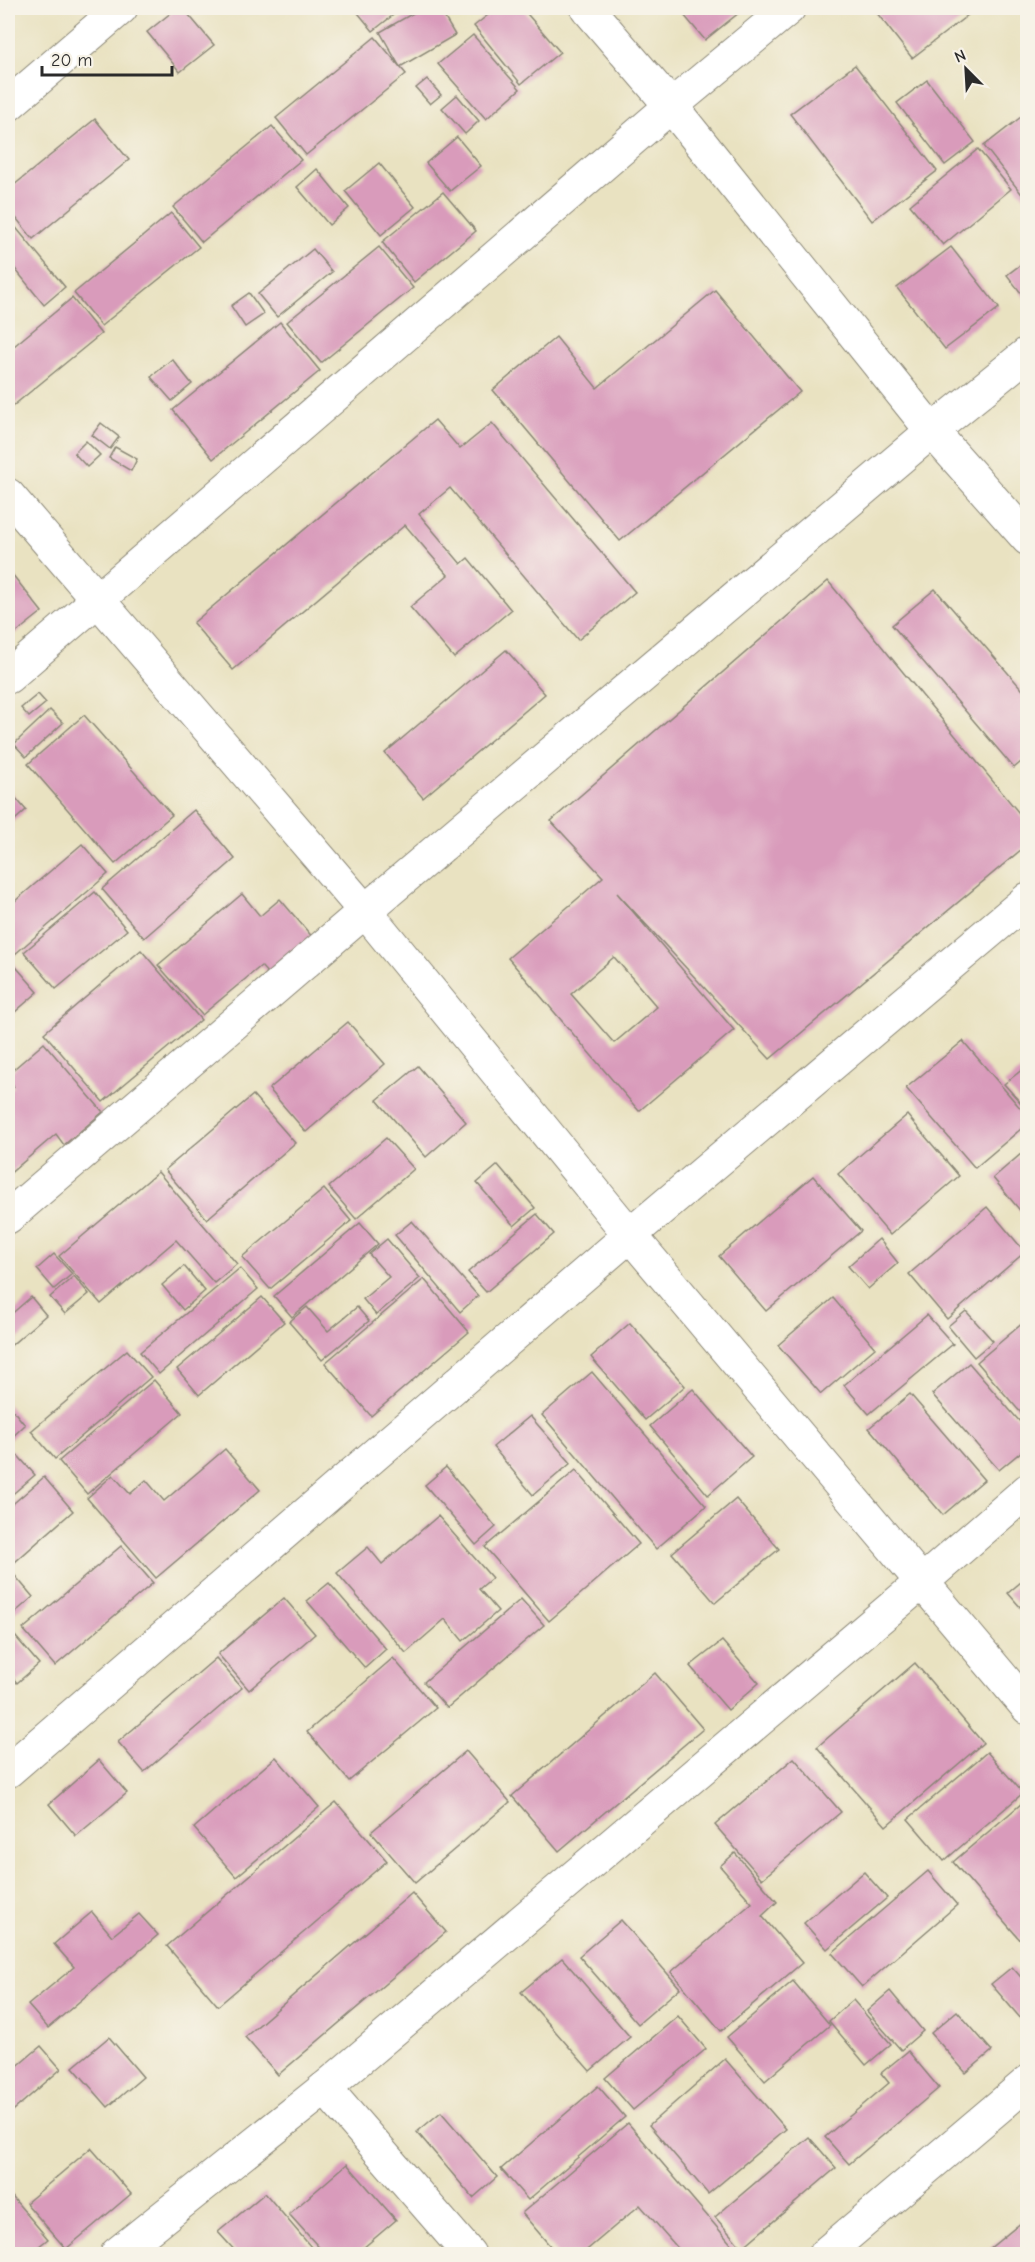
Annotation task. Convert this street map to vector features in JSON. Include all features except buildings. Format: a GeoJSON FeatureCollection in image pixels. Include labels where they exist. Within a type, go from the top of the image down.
{"type":"FeatureCollection","features":[{"type":"Feature","properties":{"kind":"street"},"geometry":{"type":"LineString","coordinates":[[8,105],[121,8]]}},
{"type":"Feature","properties":{"kind":"street"},"geometry":{"type":"LineString","coordinates":[[586,8],[671,106],[932,431],[1028,539]]}},
{"type":"Feature","properties":{"kind":"street"},"geometry":{"type":"LineString","coordinates":[[8,677],[671,106],[789,8]]}},
{"type":"Feature","properties":{"kind":"street"},"geometry":{"type":"LineString","coordinates":[[8,1217],[365,911],[932,431],[1028,353]]}},
{"type":"Feature","properties":{"kind":"street"},"geometry":{"type":"LineString","coordinates":[[8,495],[365,911],[630,1235],[1028,1708]]}},
{"type":"Feature","properties":{"kind":"street"},"geometry":{"type":"LineString","coordinates":[[8,1771],[630,1235],[1028,899]]}},
{"type":"Feature","properties":{"kind":"street"},"geometry":{"type":"LineString","coordinates":[[117,2254],[324,2088],[1028,1490]]}},
{"type":"Feature","properties":{"kind":"street"},"geometry":{"type":"LineString","coordinates":[[825,2254],[1028,2082]]}},
{"type":"Feature","properties":{"kind":"street"},"geometry":{"type":"LineString","coordinates":[[324,2088],[469,2254]]}}]}
